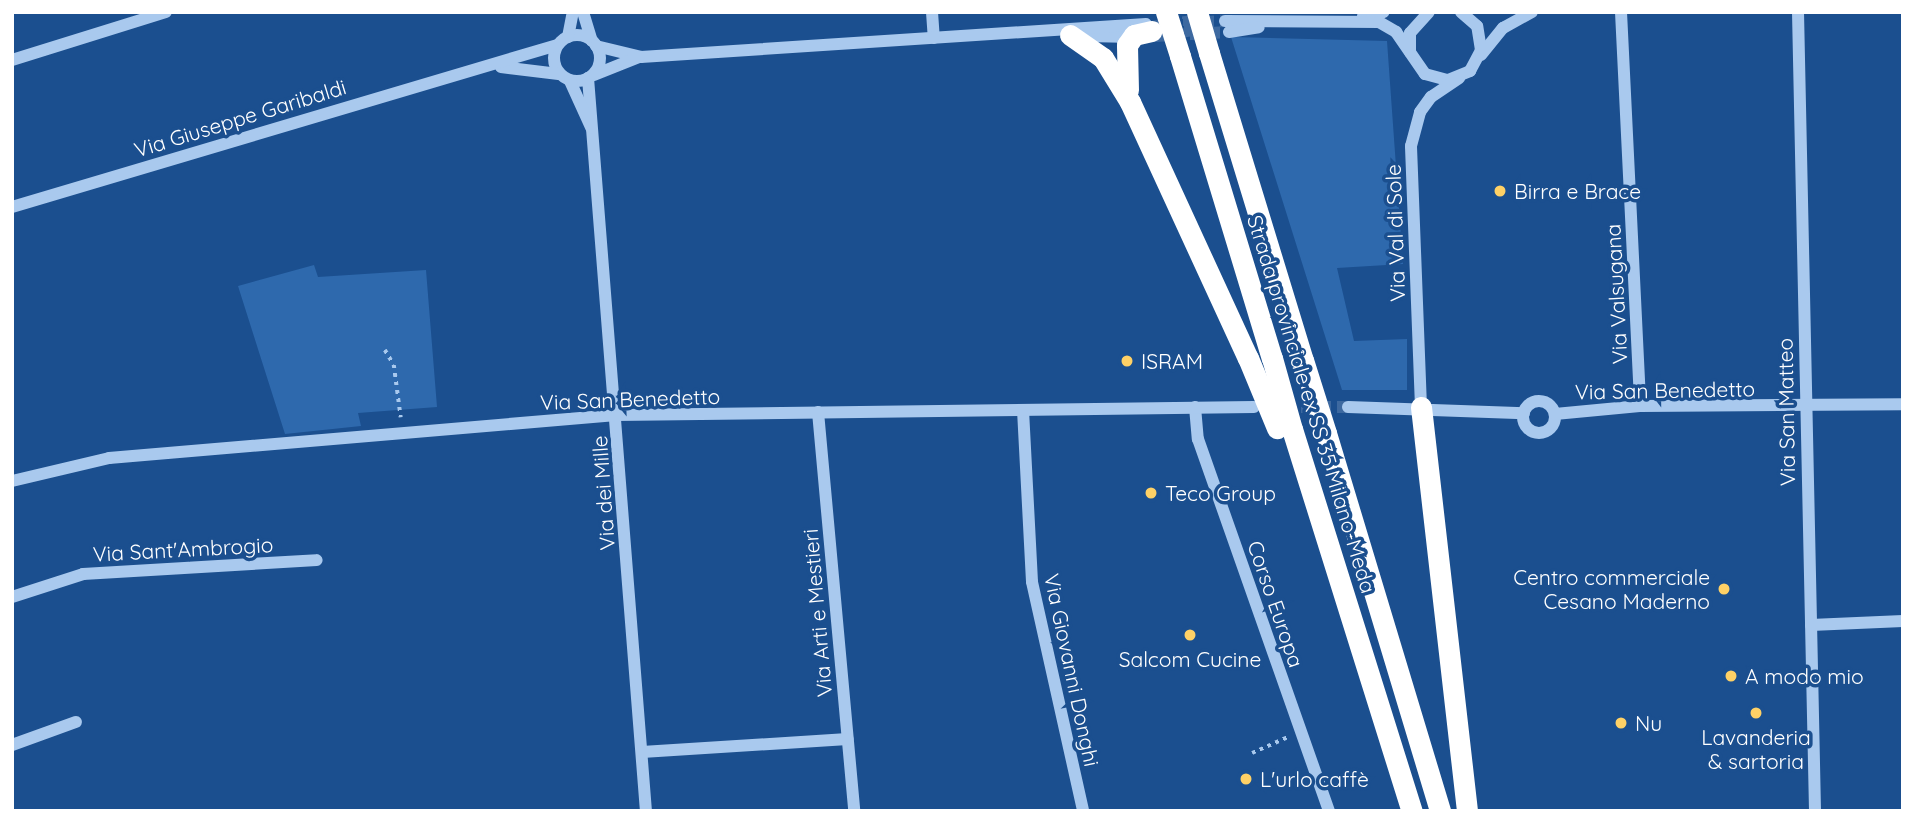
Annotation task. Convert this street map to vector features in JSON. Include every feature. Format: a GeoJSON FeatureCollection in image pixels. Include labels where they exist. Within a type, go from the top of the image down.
{"type":"FeatureCollection","features":[{"type":"Feature","properties":{"kind":"highway","name":"Strada provinciale ex SS 35 Milano-Meda"},"geometry":{"type":"LineString","coordinates":[[1197,12],[1440,811]]}},
{"type":"Feature","properties":{"kind":"highway","name":"Strada provinciale ex SS 35 Milano-Meda"},"geometry":{"type":"LineString","coordinates":[[1156,26],[1180,56],[1272,358],[1284,429],[1334,555],[1412,811]]}},
{"type":"Feature","properties":{"kind":"highway"},"geometry":{"type":"LineString","coordinates":[[1130,102],[1124,62],[1131,37],[1156,26]]}},
{"type":"Feature","properties":{"kind":"highway"},"geometry":{"type":"LineString","coordinates":[[1070,35],[1103,58],[1130,102],[1248,358],[1284,429]]}},
{"type":"Feature","properties":{"kind":"highway"},"geometry":{"type":"LineString","coordinates":[[1421,407],[1467,811]]}},
{"type":"Feature","properties":{"kind":"street"},"geometry":{"type":"LineString","coordinates":[[12,60],[166,12]]}},
{"type":"Feature","properties":{"kind":"street"},"geometry":{"type":"LineString","coordinates":[[568,37],[573,12]]}},
{"type":"Feature","properties":{"kind":"street"},"geometry":{"type":"LineString","coordinates":[[583,12],[600,61],[591,77]]}},
{"type":"Feature","properties":{"kind":"street"},"geometry":{"type":"LineString","coordinates":[[932,12],[934,38]]}},
{"type":"Feature","properties":{"kind":"street"},"geometry":{"type":"LineString","coordinates":[[1227,27],[1346,19],[1384,12]]}},
{"type":"Feature","properties":{"kind":"street"},"geometry":{"type":"LineString","coordinates":[[1411,56],[1410,33],[1429,12]]}},
{"type":"Feature","properties":{"kind":"street"},"geometry":{"type":"LineString","coordinates":[[1461,12],[1477,26],[1481,38],[1477,61]]}},
{"type":"Feature","properties":{"kind":"street","name":"Via Val di Sole"},"geometry":{"type":"LineString","coordinates":[[1421,407],[1411,146],[1420,112],[1431,97],[1459,78],[1477,61],[1503,28],[1532,12]]}},
{"type":"Feature","properties":{"kind":"street","name":"Via Valsugana"},"geometry":{"type":"LineString","coordinates":[[1621,12],[1640,406]]}},
{"type":"Feature","properties":{"kind":"street","name":"Via San Matteo"},"geometry":{"type":"LineString","coordinates":[[1798,12],[1804,407],[1815,811]]}},
{"type":"Feature","properties":{"kind":"street"},"geometry":{"type":"LineString","coordinates":[[1346,19],[1389,26],[1425,74],[1436,79],[1459,78]]}},
{"type":"Feature","properties":{"kind":"street"},"geometry":{"type":"LineString","coordinates":[[641,57],[594,43],[580,35],[568,37],[557,45],[553,61],[565,78],[591,77],[641,57],[1156,26]]}},
{"type":"Feature","properties":{"kind":"street"},"geometry":{"type":"LineString","coordinates":[[1037,33],[1131,37]]}},
{"type":"Feature","properties":{"kind":"street","name":"Via Giuseppe Garibaldi"},"geometry":{"type":"LineString","coordinates":[[12,207],[557,45]]}},
{"type":"Feature","properties":{"kind":"street","name":"Via Giuseppe Garibaldi"},"geometry":{"type":"LineString","coordinates":[[480,66],[565,78]]}},
{"type":"Feature","properties":{"kind":"street","name":"Via dei Mille"},"geometry":{"type":"LineString","coordinates":[[591,77],[592,131],[646,811]]}},
{"type":"Feature","properties":{"kind":"street","name":"Via dei Mille"},"geometry":{"type":"LineString","coordinates":[[565,78],[592,131]]}},
{"type":"Feature","properties":{"kind":"street","name":"Via San Benedetto"},"geometry":{"type":"LineString","coordinates":[[1348,407],[1421,407],[1524,413],[1540,401],[1555,414],[1640,406],[1804,407],[1903,404]]}},
{"type":"Feature","properties":{"kind":"street","name":"Corso Europa"},"geometry":{"type":"LineString","coordinates":[[1195,407],[1198,439],[1329,811]]}},
{"type":"Feature","properties":{"kind":"street","name":"Via San Benedetto"},"geometry":{"type":"LineString","coordinates":[[12,481],[109,458],[616,415],[1254,407]]}},
{"type":"Feature","properties":{"kind":"street","name":"Via Giovanni Donghi"},"geometry":{"type":"LineString","coordinates":[[1023,410],[1032,582],[1083,811]]}},
{"type":"Feature","properties":{"kind":"street","name":"Via Arti e Mestieri"},"geometry":{"type":"LineString","coordinates":[[818,412],[853,811]]}},
{"type":"Feature","properties":{"kind":"street","name":"Via San Benedetto"},"geometry":{"type":"LineString","coordinates":[[1524,413],[1525,424],[1539,433],[1549,429],[1555,414]]}},
{"type":"Feature","properties":{"kind":"street","name":"Via Sant'Ambrogio"},"geometry":{"type":"LineString","coordinates":[[12,597],[83,573],[317,561]]}},
{"type":"Feature","properties":{"kind":"street"},"geometry":{"type":"LineString","coordinates":[[1811,625],[1903,621]]}},
{"type":"Feature","properties":{"kind":"street"},"geometry":{"type":"LineString","coordinates":[[12,745],[76,722]]}},
{"type":"Feature","properties":{"kind":"street"},"geometry":{"type":"LineString","coordinates":[[642,752],[848,739]]}},
{"type":"Feature","properties":{"kind":"path"},"geometry":{"type":"LineString","coordinates":[[385,349],[394,365],[402,433]]}},
{"type":"Feature","properties":{"kind":"path"},"geometry":{"type":"LineString","coordinates":[[1252,753],[1267,743],[1301,733]]}},
{"type":"Feature","properties":{"kind":"shaded area"},"geometry":{"type":"Polygon","coordinates":[[[1231,37],[1387,41],[1403,264],[1337,268],[1354,341],[1407,339],[1407,390],[1342,390],[1231,37]]]}},
{"type":"Feature","properties":{"kind":"shaded area"},"geometry":{"type":"Polygon","coordinates":[[[314,265],[318,277],[426,270],[437,407],[358,413],[361,426],[285,434],[238,286],[314,265]]]}},
{"type":"Feature","properties":{"kind":"tunnel"},"geometry":{"type":"LineString","coordinates":[[1166,24],[1225,21]]}},
{"type":"Feature","properties":{"kind":"tunnel"},"geometry":{"type":"LineString","coordinates":[[1153,31],[1213,22]]}},
{"type":"Feature","properties":{"kind":"tunnel"},"geometry":{"type":"LineString","coordinates":[[1154,36],[1229,32]]}},
{"type":"Feature","properties":{"kind":"tunnel"},"geometry":{"type":"LineString","coordinates":[[1283,407],[1348,407]]}},
{"type":"Feature","properties":{"kind":"place","name":"Birra e Brace"},"geometry":{"type":"Point","coordinates":[1500,191]}},
{"type":"Feature","properties":{"kind":"place","name":"ISRAM"},"geometry":{"type":"Point","coordinates":[1127,361]}},
{"type":"Feature","properties":{"kind":"place","name":"Teco Group"},"geometry":{"type":"Point","coordinates":[1151,493]}},
{"type":"Feature","properties":{"kind":"place","name":"Centro commerciale Cesano Maderno"},"geometry":{"type":"Point","coordinates":[1724,589]}},
{"type":"Feature","properties":{"kind":"place","name":"Salcom Cucine"},"geometry":{"type":"Point","coordinates":[1190,635]}},
{"type":"Feature","properties":{"kind":"place","name":"A modo mio"},"geometry":{"type":"Point","coordinates":[1731,676]}},
{"type":"Feature","properties":{"kind":"place","name":"Lavanderia & sartoria"},"geometry":{"type":"Point","coordinates":[1756,713]}},
{"type":"Feature","properties":{"kind":"place","name":"Nu"},"geometry":{"type":"Point","coordinates":[1621,723]}},
{"type":"Feature","properties":{"kind":"place","name":"L'urlo caffè"},"geometry":{"type":"Point","coordinates":[1246,779]}}]}
